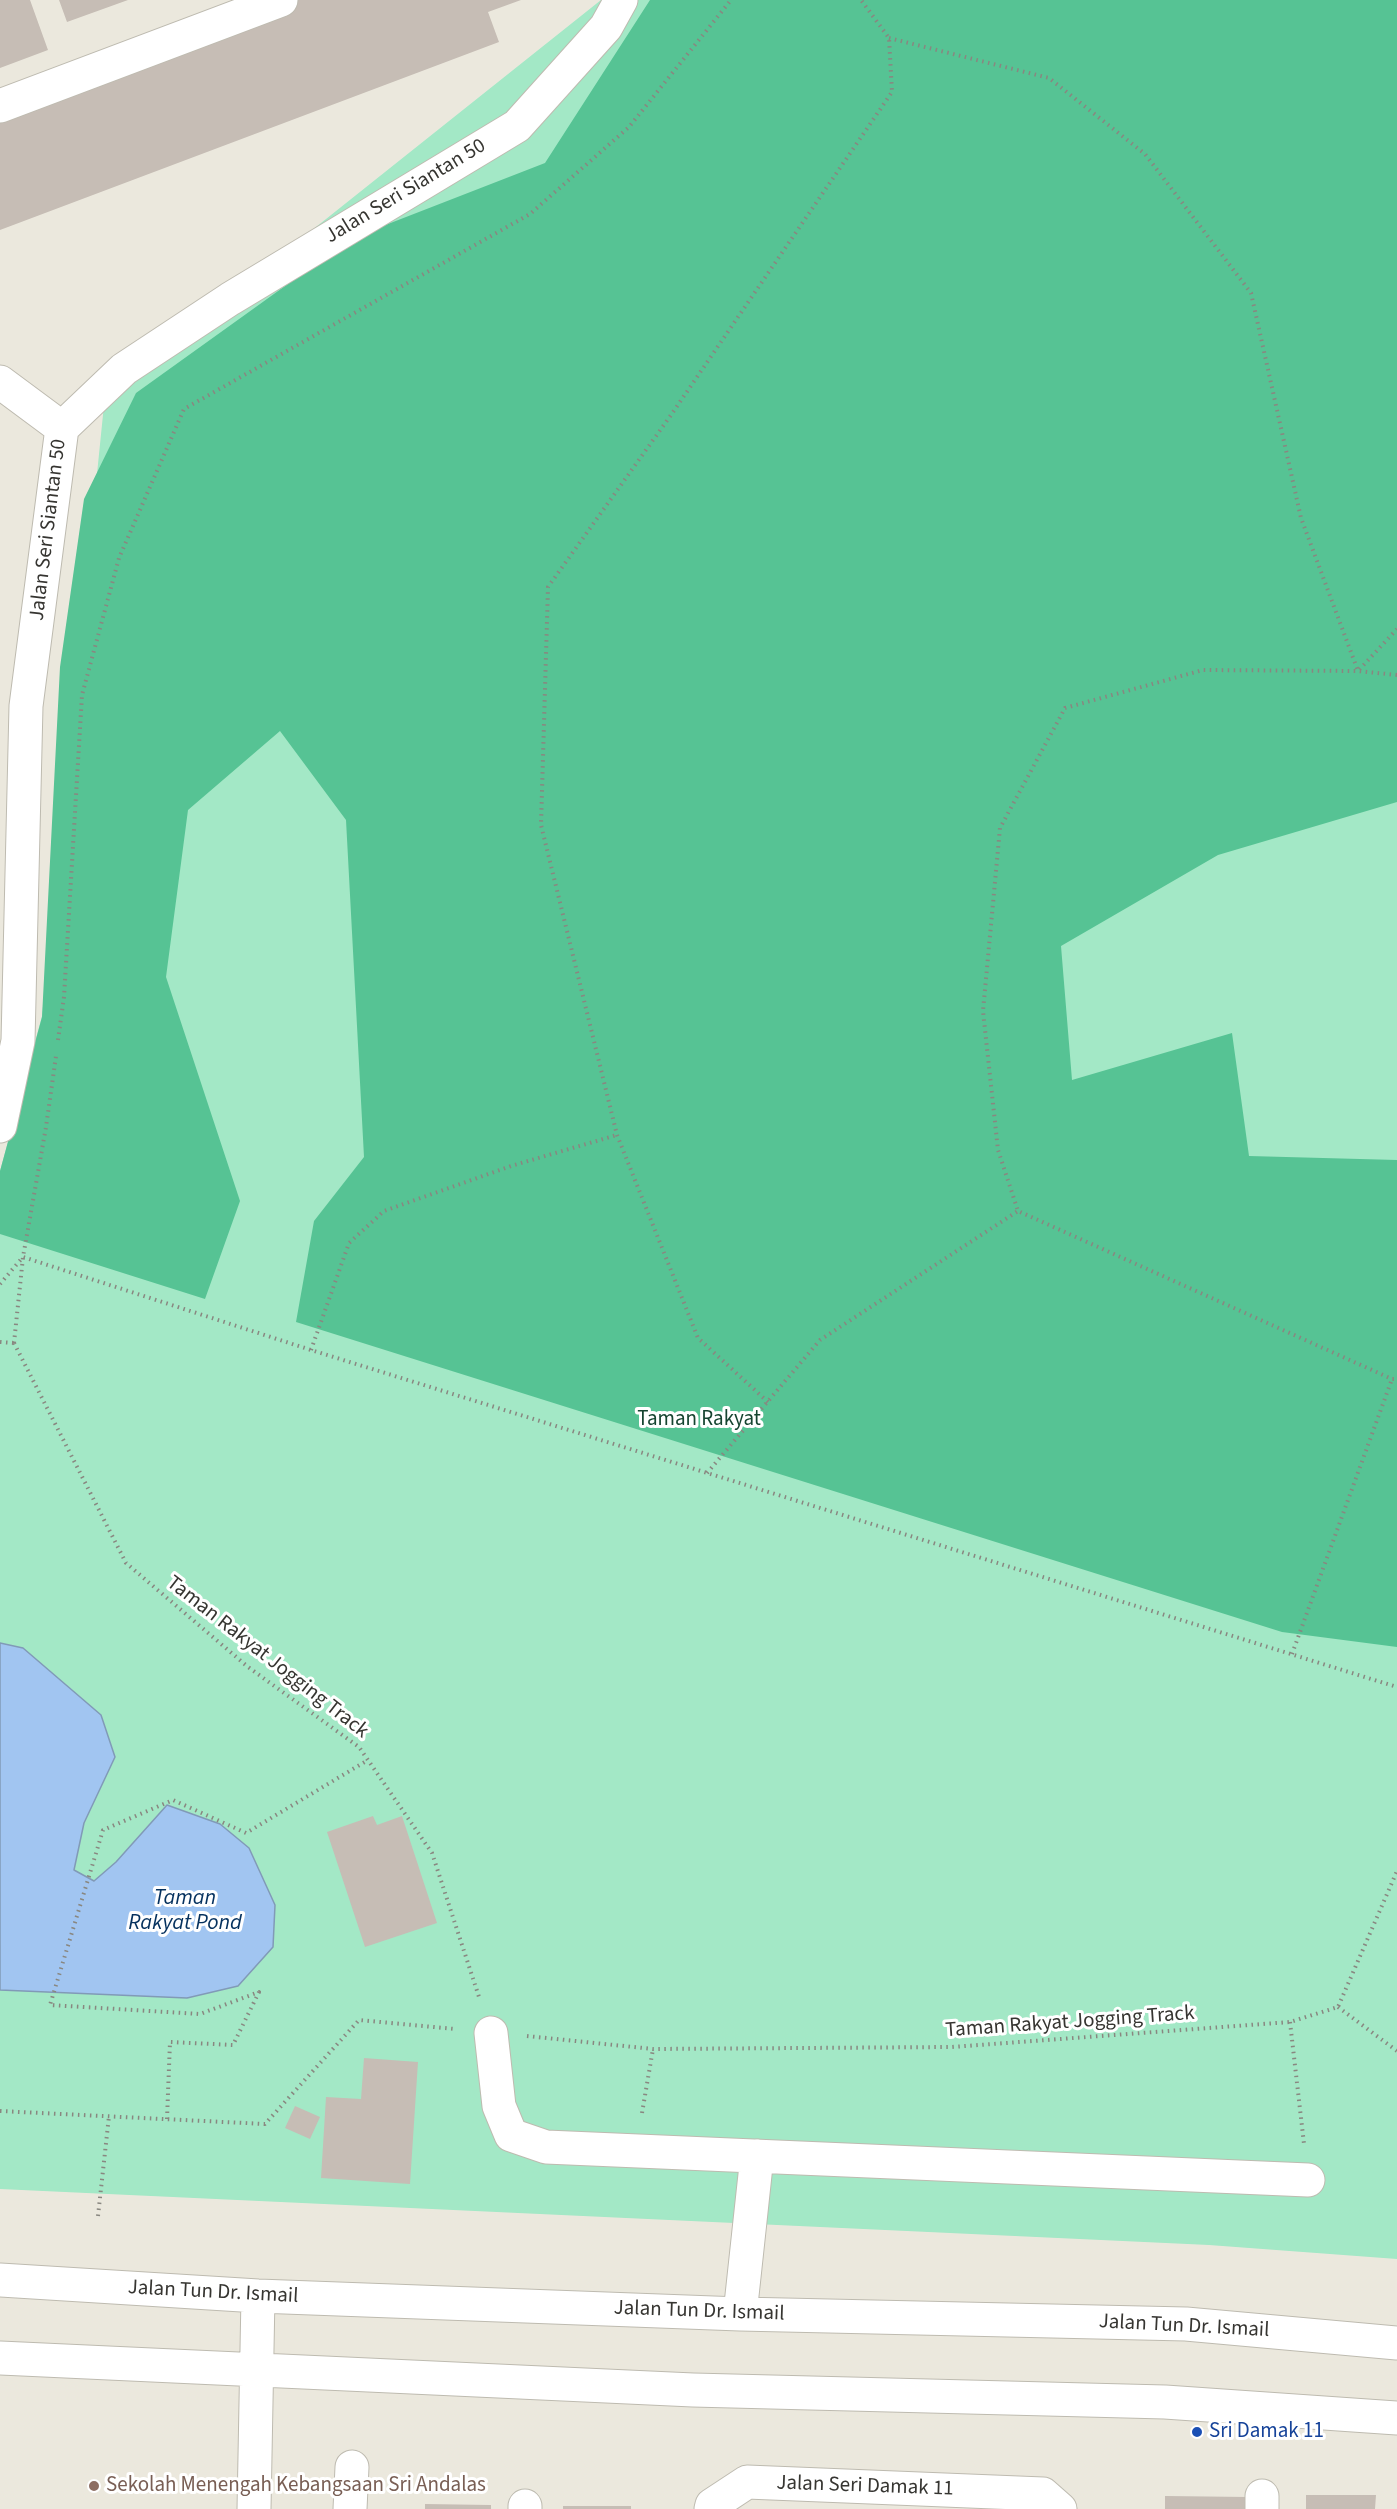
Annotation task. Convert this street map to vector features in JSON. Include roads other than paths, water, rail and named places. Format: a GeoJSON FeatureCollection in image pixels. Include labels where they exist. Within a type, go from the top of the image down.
{"type":"FeatureCollection","features":[{"type":"Feature","properties":{"kind":"street"},"geometry":{"type":"LineString","coordinates":[[0,106],[281,0]]}},
{"type":"Feature","properties":{"kind":"street","name":"Jalan Seri Siantan 50"},"geometry":{"type":"LineString","coordinates":[[0,1126],[9,1040],[26,706],[62,428],[124,369],[220,305],[517,126],[606,27],[621,0]]}},
{"type":"Feature","properties":{"kind":"street"},"geometry":{"type":"LineString","coordinates":[[0,382],[62,428]]}},
{"type":"Feature","properties":{"kind":"street"},"geometry":{"type":"LineString","coordinates":[[491,2033],[500,2106],[511,2135],[546,2147],[1308,2180]]}},
{"type":"Feature","properties":{"kind":"street"},"geometry":{"type":"LineString","coordinates":[[740,2314],[757,2156]]}},
{"type":"Feature","properties":{"kind":"street","name":"Jalan Tun Dr. Ismail"},"geometry":{"type":"LineString","coordinates":[[0,2280],[258,2296],[740,2314],[1186,2324],[1397,2343]]}},
{"type":"Feature","properties":{"kind":"street"},"geometry":{"type":"LineString","coordinates":[[254,2509],[258,2296]]}},
{"type":"Feature","properties":{"kind":"street"},"geometry":{"type":"LineString","coordinates":[[0,2358],[256,2372],[693,2390],[1165,2402],[1397,2418]]}},
{"type":"Feature","properties":{"kind":"street"},"geometry":{"type":"LineString","coordinates":[[350,2509],[352,2467]]}},
{"type":"Feature","properties":{"kind":"street","name":"Jalan Seri Damak 11"},"geometry":{"type":"LineString","coordinates":[[711,2509],[712,2505],[747,2482],[891,2499],[1043,2494],[1060,2509]]}},
{"type":"Feature","properties":{"kind":"water","name":"Taman Rakyat Pond"},"geometry":{"type":"Polygon","coordinates":[[[0,1643],[23,1648],[101,1715],[115,1757],[84,1823],[74,1870],[94,1881],[116,1862],[167,1805],[220,1824],[249,1848],[275,1905],[273,1947],[238,1986],[187,1998],[0,1990],[0,1643]]]}},
{"type":"Feature","properties":{"kind":"place","name":"Sri Damak 11"},"geometry":{"type":"Point","coordinates":[1197,2432]}},
{"type":"Feature","properties":{"kind":"place","name":"Sekolah Menengah Kebangsaan Sri Andalas"},"geometry":{"type":"Point","coordinates":[94,2486]}},
{"type":"Feature","properties":{"kind":"park label","name":"Taman Rakyat"},"geometry":{"type":"Point","coordinates":[699,1420]}}]}
